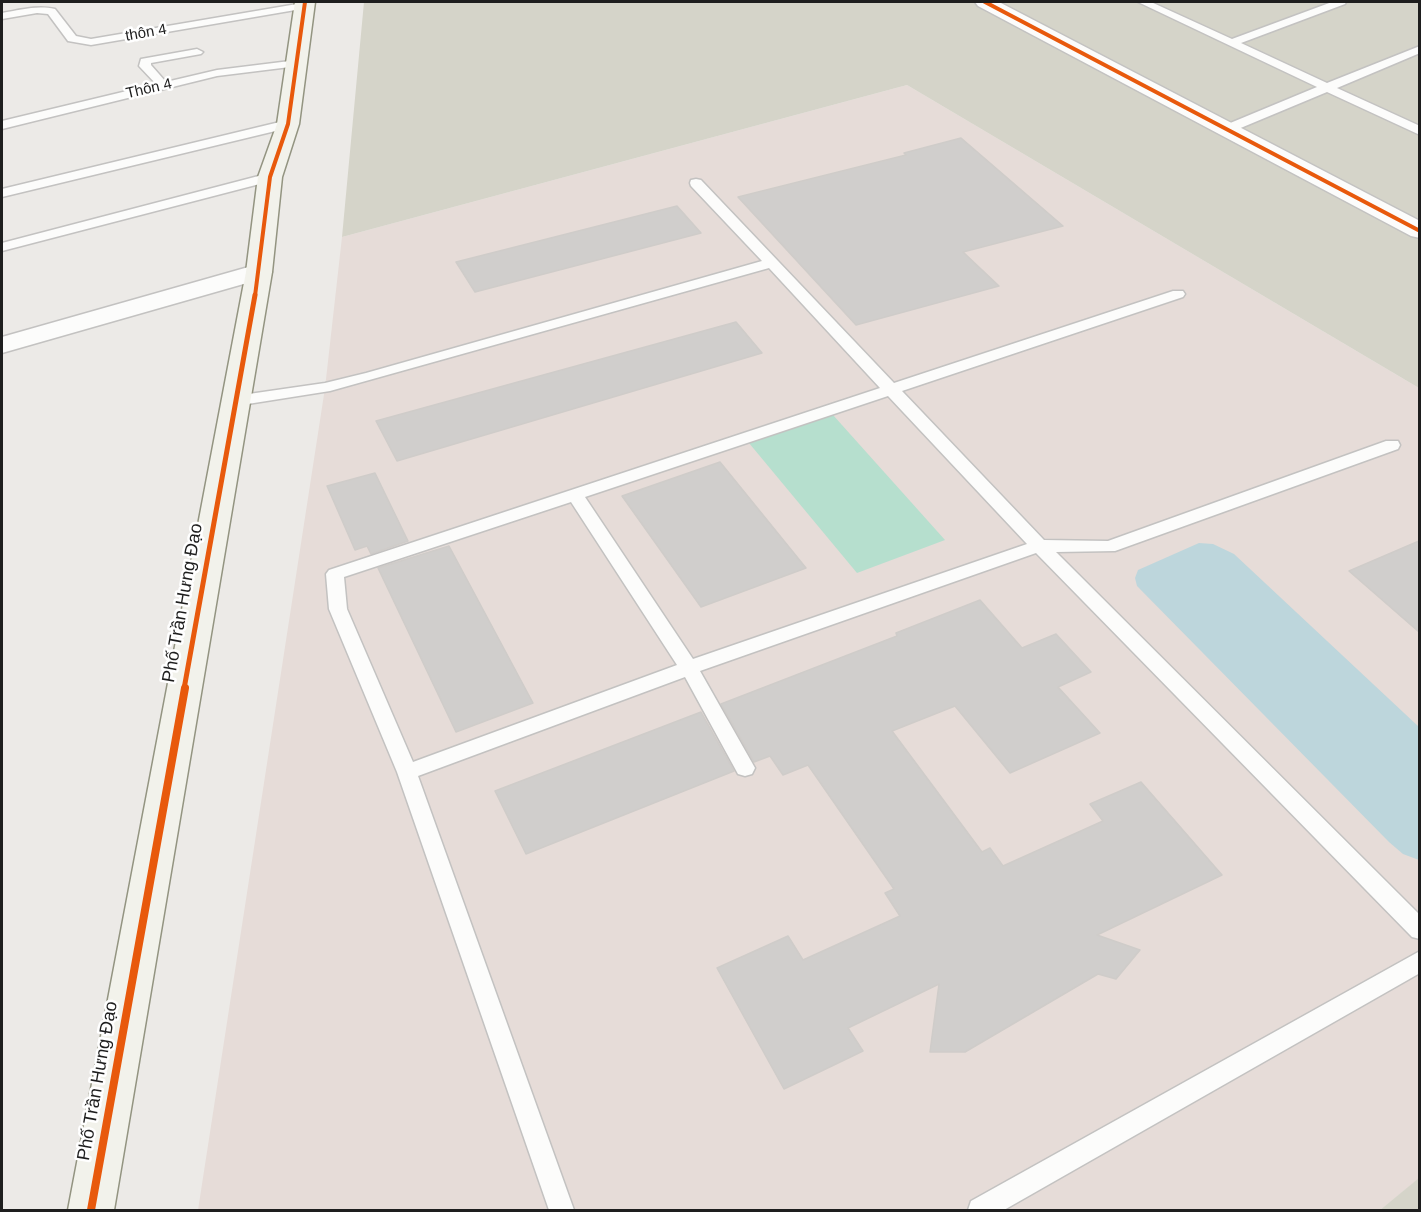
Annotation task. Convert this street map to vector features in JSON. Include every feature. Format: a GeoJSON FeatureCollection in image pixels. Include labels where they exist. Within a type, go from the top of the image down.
{"type":"FeatureCollection","features":[{"type":"Feature","properties":{"kind":"street"},"geometry":{"type":"LineString","coordinates":[[985,2],[1419,231]]}},
{"type":"Feature","properties":{"kind":"street","name":"Phố Trần Hưng Đạo"},"geometry":{"type":"LineString","coordinates":[[91,1210],[259,272],[270,177],[288,124],[298,63],[304,4]]}},
{"type":"Feature","properties":{"kind":"street"},"geometry":{"type":"LineString","coordinates":[[2,345],[259,272]]}},
{"type":"Feature","properties":{"kind":"lane"},"geometry":{"type":"LineString","coordinates":[[1143,2],[1419,132]]}},
{"type":"Feature","properties":{"kind":"lane"},"geometry":{"type":"LineString","coordinates":[[1232,43],[1341,2]]}},
{"type":"Feature","properties":{"kind":"lane","name":"thôn 4"},"geometry":{"type":"LineString","coordinates":[[2,16],[37,10],[51,11],[72,39],[92,42],[304,4]]}},
{"type":"Feature","properties":{"kind":"lane"},"geometry":{"type":"LineString","coordinates":[[1227,129],[1419,49]]}},
{"type":"Feature","properties":{"kind":"lane"},"geometry":{"type":"LineString","coordinates":[[163,85],[145,66],[145,62],[197,52]]}},
{"type":"Feature","properties":{"kind":"lane","name":"Thôn 4"},"geometry":{"type":"LineString","coordinates":[[2,125],[242,68],[298,63]]}},
{"type":"Feature","properties":{"kind":"lane"},"geometry":{"type":"LineString","coordinates":[[2,193],[288,124]]}},
{"type":"Feature","properties":{"kind":"lane"},"geometry":{"type":"LineString","coordinates":[[2,247],[270,177]]}},
{"type":"Feature","properties":{"kind":"lane"},"geometry":{"type":"LineString","coordinates":[[696,183],[1039,546],[1419,930]]}},
{"type":"Feature","properties":{"kind":"lane"},"geometry":{"type":"LineString","coordinates":[[235,401],[325,388],[771,263]]}},
{"type":"Feature","properties":{"kind":"lane"},"geometry":{"type":"LineString","coordinates":[[561,1210],[407,772],[338,609],[335,574],[1178,294]]}},
{"type":"Feature","properties":{"kind":"lane"},"geometry":{"type":"LineString","coordinates":[[407,772],[689,668],[1039,546],[1109,548],[1392,445]]}},
{"type":"Feature","properties":{"kind":"lane"},"geometry":{"type":"LineString","coordinates":[[574,494],[689,668],[745,768]]}},
{"type":"Feature","properties":{"kind":"lane"},"geometry":{"type":"LineString","coordinates":[[980,1210],[1419,961]]}},
{"type":"Feature","properties":{"kind":"shaded area"},"geometry":{"type":"Polygon","coordinates":[[[364,2],[1419,2],[1419,388],[907,85],[342,237],[364,2]]]}},
{"type":"Feature","properties":{"kind":"shaded area"},"geometry":{"type":"Polygon","coordinates":[[[907,85],[1419,388],[1420,1178],[1380,1210],[198,1210],[325,388],[342,237],[907,85]]]}},
{"type":"Feature","properties":{"kind":"shaded area"},"geometry":{"type":"Polygon","coordinates":[[[1419,1178],[1419,1210],[1380,1210],[1419,1178]]]}},
{"type":"Feature","properties":{"kind":"green space"},"geometry":{"type":"Polygon","coordinates":[[[833,415],[945,540],[857,573],[749,443],[833,415]]]}},
{"type":"Feature","properties":{"kind":"water"},"geometry":{"type":"Polygon","coordinates":[[[1199,543],[1213,544],[1234,554],[1419,727],[1419,860],[1403,854],[1389,842],[1137,586],[1135,578],[1138,570],[1199,543]]]}},
{"type":"Feature","properties":{"kind":"building"},"geometry":{"type":"Polygon","coordinates":[[[961,138],[1063,226],[963,252],[999,286],[856,325],[738,197],[906,155],[904,153],[961,138]]]}},
{"type":"Feature","properties":{"kind":"building"},"geometry":{"type":"Polygon","coordinates":[[[677,206],[701,233],[475,292],[456,262],[677,206]]]}},
{"type":"Feature","properties":{"kind":"building"},"geometry":{"type":"Polygon","coordinates":[[[736,322],[762,353],[397,461],[376,421],[736,322]]]}},
{"type":"Feature","properties":{"kind":"building"},"geometry":{"type":"Polygon","coordinates":[[[720,462],[806,568],[701,607],[622,496],[720,462]]]}},
{"type":"Feature","properties":{"kind":"building"},"geometry":{"type":"Polygon","coordinates":[[[375,473],[408,541],[371,554],[367,546],[355,550],[327,486],[375,473]]]}},
{"type":"Feature","properties":{"kind":"building"},"geometry":{"type":"Polygon","coordinates":[[[1419,541],[1419,632],[1349,571],[1419,541]]]}},
{"type":"Feature","properties":{"kind":"building"},"geometry":{"type":"Polygon","coordinates":[[[449,546],[533,703],[456,732],[378,568],[449,546]]]}},
{"type":"Feature","properties":{"kind":"building"},"geometry":{"type":"Polygon","coordinates":[[[980,600],[1022,648],[1056,634],[1091,672],[1058,687],[1100,733],[1010,773],[955,706],[892,731],[982,852],[990,848],[1003,866],[1103,821],[1090,804],[1141,782],[1222,875],[1097,935],[1140,950],[1116,979],[1098,974],[965,1052],[930,1052],[939,984],[848,1028],[863,1051],[784,1089],[717,968],[788,936],[803,960],[900,916],[885,893],[894,889],[808,765],[783,775],[770,756],[754,762],[721,704],[897,636],[896,633],[980,600]]]}},
{"type":"Feature","properties":{"kind":"building"},"geometry":{"type":"Polygon","coordinates":[[[701,712],[734,771],[526,854],[495,791],[701,712]]]}},
{"type":"Feature","properties":{"kind":"cycle path"},"geometry":{"type":"LineString","coordinates":[[91,1210],[259,272],[270,177],[288,124],[305,2]]}},
{"type":"Feature","properties":{"kind":"cycle path"},"geometry":{"type":"LineString","coordinates":[[985,2],[1420,231]]}}]}
